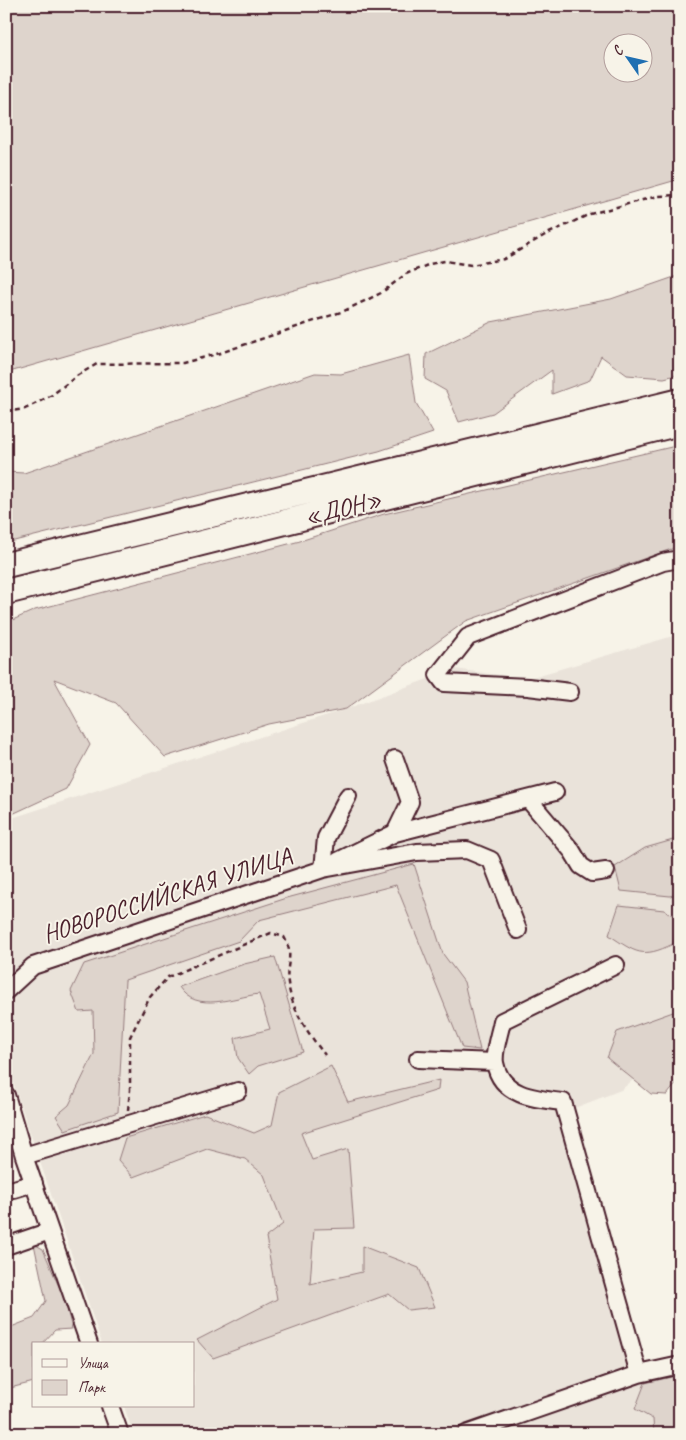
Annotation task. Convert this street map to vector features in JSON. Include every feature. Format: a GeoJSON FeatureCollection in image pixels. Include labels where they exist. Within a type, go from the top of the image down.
{"type":"FeatureCollection","features":[{"type":"Feature","properties":{"kind":"highway","name":"«ДОН»"},"geometry":{"type":"LineString","coordinates":[[6,566],[680,401]]}},
{"type":"Feature","properties":{"kind":"highway","name":"«ДОН»"},"geometry":{"type":"LineString","coordinates":[[6,592],[680,423]]}},
{"type":"Feature","properties":{"kind":"street"},"geometry":{"type":"LineString","coordinates":[[570,692],[528,687],[444,683],[438,675],[468,637],[663,562],[680,559]]}},
{"type":"Feature","properties":{"kind":"street"},"geometry":{"type":"LineString","coordinates":[[395,759],[410,802],[395,833]]}},
{"type":"Feature","properties":{"kind":"street"},"geometry":{"type":"LineString","coordinates":[[323,869],[395,833],[555,792]]}},
{"type":"Feature","properties":{"kind":"street"},"geometry":{"type":"LineString","coordinates":[[323,869],[326,838],[348,796]]}},
{"type":"Feature","properties":{"kind":"street"},"geometry":{"type":"LineString","coordinates":[[528,799],[572,851],[581,866],[592,872],[606,871]]}},
{"type":"Feature","properties":{"kind":"street"},"geometry":{"type":"LineString","coordinates":[[323,869],[417,852],[467,850],[491,860],[518,930]]}},
{"type":"Feature","properties":{"kind":"street","name":"НОВОРОССИЙСКАЯ УЛИЦА"},"geometry":{"type":"LineString","coordinates":[[6,991],[33,966],[323,869]]}},
{"type":"Feature","properties":{"kind":"street"},"geometry":{"type":"LineString","coordinates":[[616,965],[502,1021],[494,1062],[503,1084],[528,1098],[563,1102],[639,1374]]}},
{"type":"Feature","properties":{"kind":"street"},"geometry":{"type":"LineString","coordinates":[[418,1059],[494,1062]]}},
{"type":"Feature","properties":{"kind":"street"},"geometry":{"type":"LineString","coordinates":[[24,1156],[238,1091]]}},
{"type":"Feature","properties":{"kind":"street"},"geometry":{"type":"LineString","coordinates":[[6,1095],[24,1156],[88,1342]]}},
{"type":"Feature","properties":{"kind":"street"},"geometry":{"type":"LineString","coordinates":[[14,1189],[34,1182]]}},
{"type":"Feature","properties":{"kind":"street"},"geometry":{"type":"LineString","coordinates":[[6,1246],[50,1231]]}},
{"type":"Feature","properties":{"kind":"street"},"geometry":{"type":"LineString","coordinates":[[466,1434],[639,1374],[680,1365]]}},
{"type":"Feature","properties":{"kind":"street"},"geometry":{"type":"LineString","coordinates":[[111,1408],[120,1434]]}},
{"type":"Feature","properties":{"kind":"path"},"geometry":{"type":"LineString","coordinates":[[6,412],[25,409],[52,395],[78,375],[97,364],[183,363],[220,353],[344,311],[381,293],[406,274],[430,264],[445,261],[471,265],[504,258],[545,235],[590,214],[658,196],[680,195]]}},
{"type":"Feature","properties":{"kind":"path"},"geometry":{"type":"LineString","coordinates":[[126,1124],[130,1090],[130,1037],[150,997],[168,977],[271,933],[284,937],[290,948],[288,982],[295,1007],[301,1023],[325,1055]]}},
{"type":"Feature","properties":{"kind":"shaded area"},"geometry":{"type":"Polygon","coordinates":[[[680,634],[680,1040],[621,1090],[572,1109],[644,1376],[680,1368],[680,1434],[133,1434],[125,1408],[195,1408],[195,1342],[101,1342],[6,1062],[6,820],[346,709],[455,669],[526,679],[680,634]]]}},
{"type":"Feature","properties":{"kind":"green space"},"geometry":{"type":"Polygon","coordinates":[[[6,6],[680,6],[680,179],[6,373],[6,6]]]}},
{"type":"Feature","properties":{"kind":"green space"},"geometry":{"type":"Polygon","coordinates":[[[680,275],[680,374],[664,378],[627,375],[601,356],[590,380],[552,394],[552,370],[493,413],[459,422],[446,391],[425,379],[426,354],[491,322],[611,299],[680,275]]]}},
{"type":"Feature","properties":{"kind":"green space"},"geometry":{"type":"Polygon","coordinates":[[[409,355],[416,403],[433,433],[379,451],[6,543],[6,472],[24,473],[315,373],[341,374],[409,355]]]}},
{"type":"Feature","properties":{"kind":"green space"},"geometry":{"type":"Polygon","coordinates":[[[680,445],[680,546],[466,621],[346,709],[269,724],[165,757],[116,703],[54,679],[90,745],[66,789],[6,817],[6,623],[35,610],[300,541],[384,514],[680,445]]]}},
{"type":"Feature","properties":{"kind":"green space"},"geometry":{"type":"Polygon","coordinates":[[[680,838],[680,893],[670,896],[621,891],[615,867],[645,848],[680,838]]]}},
{"type":"Feature","properties":{"kind":"green space"},"geometry":{"type":"Polygon","coordinates":[[[414,864],[443,954],[464,982],[480,1050],[462,1048],[396,885],[259,920],[239,941],[125,980],[118,1112],[65,1130],[56,1116],[69,1105],[94,1054],[93,1011],[79,1012],[71,991],[84,964],[287,898],[414,864]]]}},
{"type":"Feature","properties":{"kind":"green space"},"geometry":{"type":"Polygon","coordinates":[[[619,905],[664,910],[679,919],[673,944],[654,951],[640,952],[633,950],[609,935],[619,905]]]}},
{"type":"Feature","properties":{"kind":"green space"},"geometry":{"type":"Polygon","coordinates":[[[275,957],[303,1052],[258,1066],[249,1074],[238,1058],[235,1038],[270,1029],[259,994],[216,1002],[205,1002],[195,1000],[186,995],[179,987],[244,964],[275,957]]]}},
{"type":"Feature","properties":{"kind":"green space"},"geometry":{"type":"Polygon","coordinates":[[[673,1012],[680,1015],[680,1079],[667,1095],[651,1094],[607,1058],[617,1032],[673,1012]]]}},
{"type":"Feature","properties":{"kind":"green space"},"geometry":{"type":"Polygon","coordinates":[[[331,1066],[348,1102],[439,1080],[438,1090],[301,1133],[312,1160],[348,1149],[354,1228],[314,1229],[310,1284],[362,1272],[362,1246],[419,1268],[435,1307],[408,1310],[389,1294],[213,1358],[197,1340],[277,1299],[266,1237],[283,1224],[264,1175],[245,1159],[207,1149],[133,1177],[118,1160],[125,1138],[205,1114],[254,1133],[272,1125],[279,1092],[331,1066]]]}},
{"type":"Feature","properties":{"kind":"green space"},"geometry":{"type":"Polygon","coordinates":[[[34,1244],[43,1249],[65,1301],[72,1329],[55,1330],[44,1342],[32,1342],[32,1382],[6,1389],[6,1329],[34,1318],[46,1301],[34,1244]]]}},
{"type":"Feature","properties":{"kind":"green space"},"geometry":{"type":"Polygon","coordinates":[[[680,1375],[680,1434],[654,1434],[653,1419],[635,1409],[645,1383],[680,1375]]]}}]}
